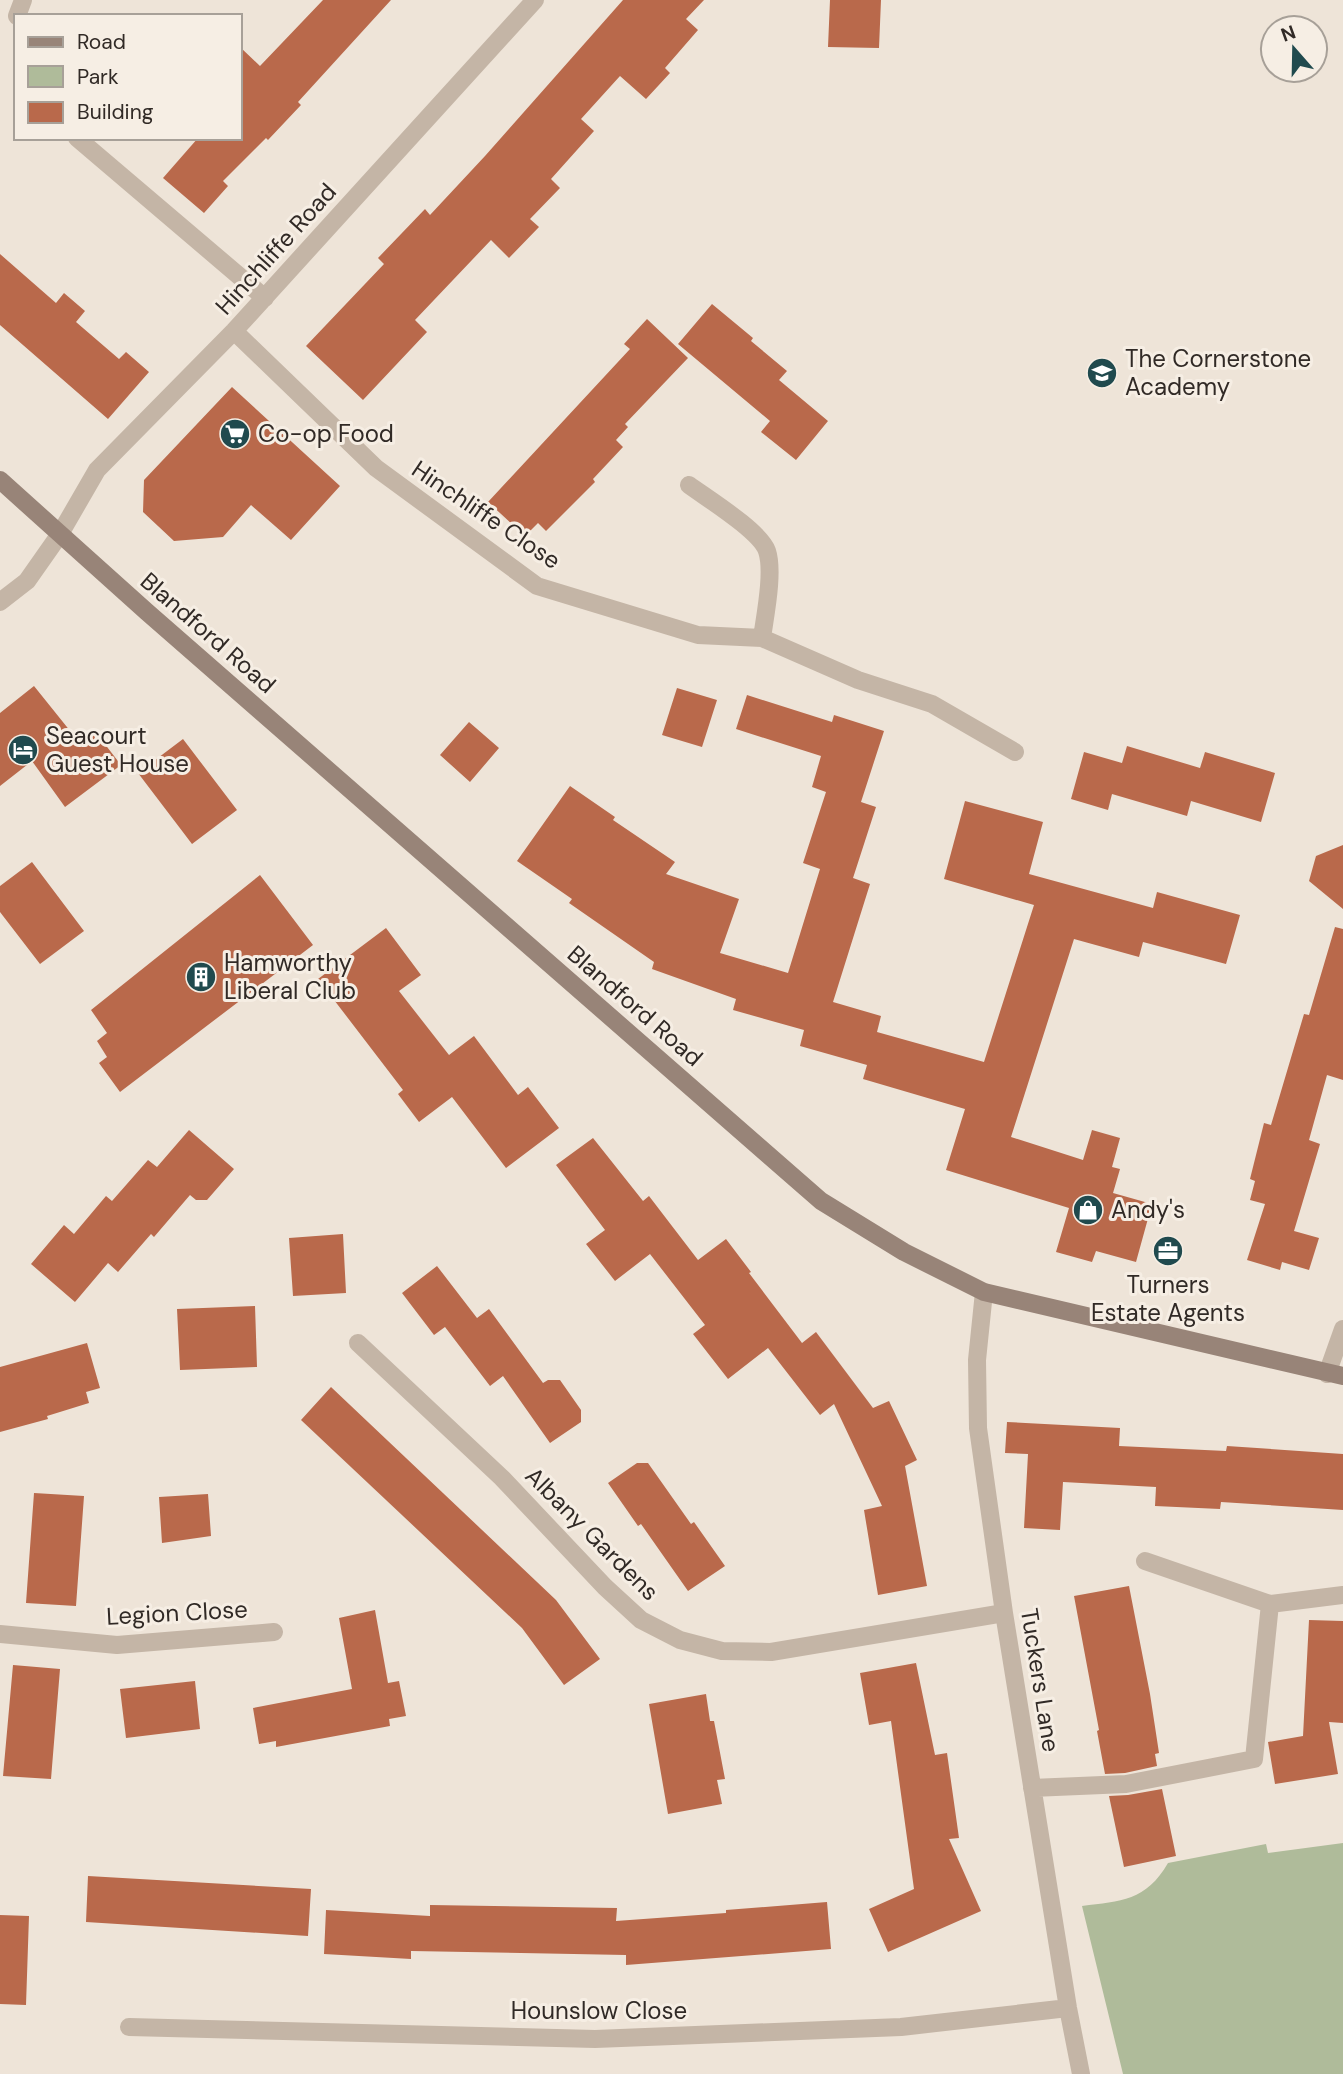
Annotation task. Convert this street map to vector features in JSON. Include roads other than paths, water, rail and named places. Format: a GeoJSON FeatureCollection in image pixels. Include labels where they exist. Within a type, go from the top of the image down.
{"type":"FeatureCollection","features":[{"type":"Feature","properties":{"kind":"main road","name":"Blandford Road"},"geometry":{"type":"LineString","coordinates":[[0,480],[821,1201],[904,1252],[984,1292],[1335,1375]]}},
{"type":"Feature","properties":{"kind":"street","name":"Hinchliffe Road"},"geometry":{"type":"LineString","coordinates":[[0,602],[27,581],[60,534],[97,470],[265,298],[535,0]]}},
{"type":"Feature","properties":{"kind":"street"},"geometry":{"type":"LineString","coordinates":[[79,140],[265,298]]}},
{"type":"Feature","properties":{"kind":"street","name":"Hinchliffe Close"},"geometry":{"type":"LineString","coordinates":[[234,331],[376,468],[537,586],[698,635],[762,638],[858,680],[932,704],[1015,752]]}},
{"type":"Feature","properties":{"kind":"street"},"geometry":{"type":"LineString","coordinates":[[689,485],[756,534],[767,551],[769,584],[762,638]]}},
{"type":"Feature","properties":{"kind":"street","name":"Tuckers Lane"},"geometry":{"type":"LineString","coordinates":[[984,1292],[977,1360],[978,1428],[1004,1613],[1081,2074]]}},
{"type":"Feature","properties":{"kind":"street"},"geometry":{"type":"LineString","coordinates":[[1335,1375],[1343,1329]]}},
{"type":"Feature","properties":{"kind":"street","name":"Albany Gardens"},"geometry":{"type":"LineString","coordinates":[[358,1343],[502,1478],[605,1587],[641,1620],[680,1640],[722,1651],[771,1652],[1004,1613]]}},
{"type":"Feature","properties":{"kind":"street"},"geometry":{"type":"LineString","coordinates":[[1145,1561],[1270,1604],[1343,1595]]}},
{"type":"Feature","properties":{"kind":"street"},"geometry":{"type":"LineString","coordinates":[[1032,1788],[1126,1784],[1254,1759],[1270,1604]]}},
{"type":"Feature","properties":{"kind":"street","name":"Legion Close"},"geometry":{"type":"LineString","coordinates":[[0,1634],[117,1644],[274,1632]]}},
{"type":"Feature","properties":{"kind":"street","name":"Hounslow Close"},"geometry":{"type":"LineString","coordinates":[[129,2027],[595,2039],[901,2027],[1068,2008]]}},
{"type":"Feature","properties":{"kind":"place","name":"The Cornerstone Academy"},"geometry":{"type":"Point","coordinates":[1102,373]}},
{"type":"Feature","properties":{"kind":"place","name":"Co-op Food"},"geometry":{"type":"Point","coordinates":[235,434]}},
{"type":"Feature","properties":{"kind":"place","name":"Seacourt Guest House"},"geometry":{"type":"Point","coordinates":[23,750]}},
{"type":"Feature","properties":{"kind":"place","name":"Hamworthy Liberal Club"},"geometry":{"type":"Point","coordinates":[201,977]}},
{"type":"Feature","properties":{"kind":"place","name":"Andy's"},"geometry":{"type":"Point","coordinates":[1088,1210]}},
{"type":"Feature","properties":{"kind":"place","name":"Turners Estate Agents"},"geometry":{"type":"Point","coordinates":[1168,1251]}}]}
